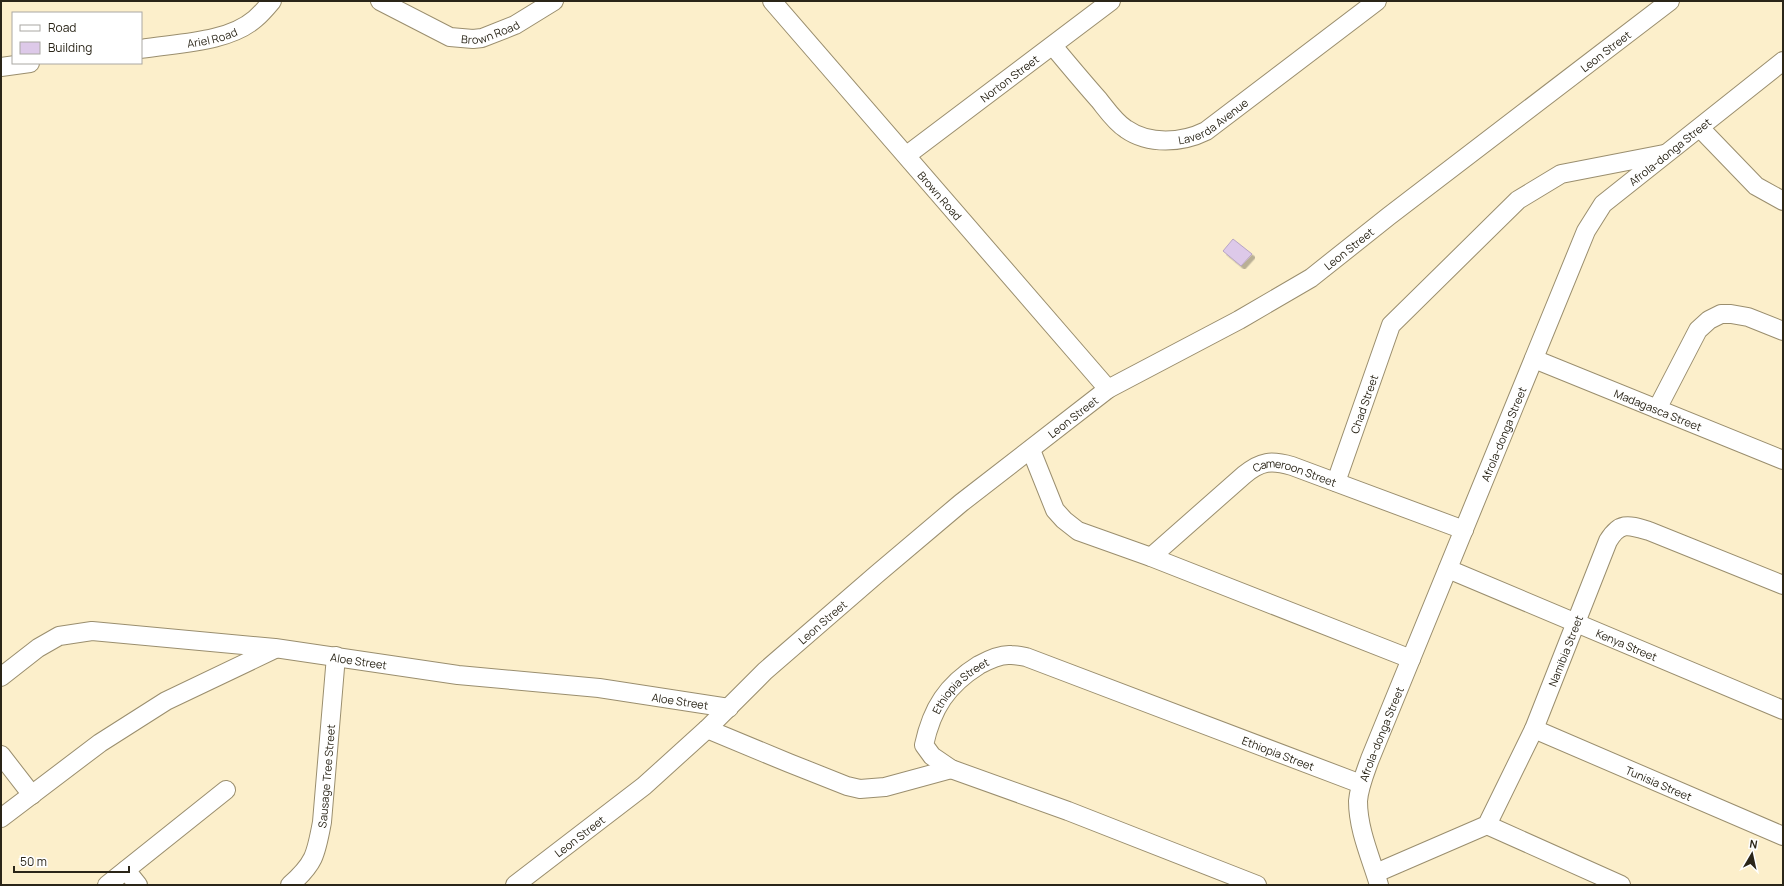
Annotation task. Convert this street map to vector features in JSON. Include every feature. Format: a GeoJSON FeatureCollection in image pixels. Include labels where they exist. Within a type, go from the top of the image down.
{"type":"FeatureCollection","features":[{"type":"Feature","properties":{"kind":"street","name":"Ariel Road"},"geometry":{"type":"LineString","coordinates":[[142,48],[215,38],[231,33],[254,20],[272,1]]}},
{"type":"Feature","properties":{"kind":"street","name":"Brown Road"},"geometry":{"type":"LineString","coordinates":[[380,1],[450,37],[473,40],[515,25],[554,1]]}},
{"type":"Feature","properties":{"kind":"street","name":"Brown Road"},"geometry":{"type":"LineString","coordinates":[[772,1],[907,155],[1108,389]]}},
{"type":"Feature","properties":{"kind":"street","name":"Norton Street"},"geometry":{"type":"LineString","coordinates":[[907,155],[1111,1]]}},
{"type":"Feature","properties":{"kind":"street","name":"Laverda Avenue"},"geometry":{"type":"LineString","coordinates":[[1053,46],[1113,117],[1126,129],[1156,140],[1187,138],[1206,131],[1377,1]]}},
{"type":"Feature","properties":{"kind":"street","name":"Leon Street"},"geometry":{"type":"LineString","coordinates":[[514,885],[644,786],[707,729],[765,671],[812,629],[961,503],[1108,389],[1240,320],[1311,278],[1389,216],[1670,1]]}},
{"type":"Feature","properties":{"kind":"street","name":"Afrola-donga Street"},"geometry":{"type":"LineString","coordinates":[[1377,879],[1360,818],[1358,800],[1361,784],[1571,265],[1595,215],[1603,204],[1783,61]]}},
{"type":"Feature","properties":{"kind":"street"},"geometry":{"type":"LineString","coordinates":[[1,67],[23,64]]}},
{"type":"Feature","properties":{"kind":"street"},"geometry":{"type":"LineString","coordinates":[[1700,128],[1756,186],[1783,201]]}},
{"type":"Feature","properties":{"kind":"street","name":"Chad Street"},"geometry":{"type":"LineString","coordinates":[[1336,482],[1391,325],[1518,200],[1561,174],[1667,153]]}},
{"type":"Feature","properties":{"kind":"street"},"geometry":{"type":"LineString","coordinates":[[1657,409],[1698,330],[1709,320],[1721,314],[1731,314],[1748,317],[1783,331]]}},
{"type":"Feature","properties":{"kind":"street","name":"Madagasca Street"},"geometry":{"type":"LineString","coordinates":[[1534,359],[1783,460]]}},
{"type":"Feature","properties":{"kind":"street"},"geometry":{"type":"LineString","coordinates":[[1030,450],[1055,510],[1064,520],[1078,531],[1151,557],[1411,659]]}},
{"type":"Feature","properties":{"kind":"street","name":"Cameroon Street"},"geometry":{"type":"LineString","coordinates":[[1151,557],[1244,475],[1260,464],[1269,462],[1280,463],[1336,482],[1464,530]]}},
{"type":"Feature","properties":{"kind":"street","name":"Namibia Street"},"geometry":{"type":"LineString","coordinates":[[1488,824],[1534,729],[1575,622],[1613,532],[1625,526],[1649,531],[1783,585]]}},
{"type":"Feature","properties":{"kind":"street","name":"Kenya Street"},"geometry":{"type":"LineString","coordinates":[[1448,569],[1783,710]]}},
{"type":"Feature","properties":{"kind":"street","name":"Aloe Street"},"geometry":{"type":"LineString","coordinates":[[1,677],[38,648],[59,636],[92,631],[275,648],[458,675],[599,688],[729,708]]}},
{"type":"Feature","properties":{"kind":"street"},"geometry":{"type":"LineString","coordinates":[[1,818],[100,743],[166,701],[275,648]]}},
{"type":"Feature","properties":{"kind":"street","name":"Ethiopia Street"},"geometry":{"type":"LineString","coordinates":[[1256,885],[1068,811],[951,770],[932,756],[924,745],[927,729],[936,708],[948,690],[965,674],[990,659],[1010,655],[1026,657],[1361,784]]}},
{"type":"Feature","properties":{"kind":"street","name":"Sausage Tree Street"},"geometry":{"type":"LineString","coordinates":[[290,885],[310,865],[317,848],[322,822],[336,656]]}},
{"type":"Feature","properties":{"kind":"street"},"geometry":{"type":"LineString","coordinates":[[707,729],[796,766],[847,786],[860,789],[885,788],[951,770]]}},
{"type":"Feature","properties":{"kind":"street","name":"Tunisia Street"},"geometry":{"type":"LineString","coordinates":[[1534,729],[1783,836]]}},
{"type":"Feature","properties":{"kind":"street"},"geometry":{"type":"LineString","coordinates":[[1,755],[32,795]]}},
{"type":"Feature","properties":{"kind":"street"},"geometry":{"type":"LineString","coordinates":[[107,885],[226,790]]}},
{"type":"Feature","properties":{"kind":"street"},"geometry":{"type":"LineString","coordinates":[[1377,879],[1488,824],[1621,885]]}},
{"type":"Feature","properties":{"kind":"street"},"geometry":{"type":"LineString","coordinates":[[126,870],[138,885]]}},
{"type":"Feature","properties":{"kind":"building"},"geometry":{"type":"Polygon","coordinates":[[[1233,239],[1252,254],[1241,266],[1223,251],[1233,239]]]}}]}
